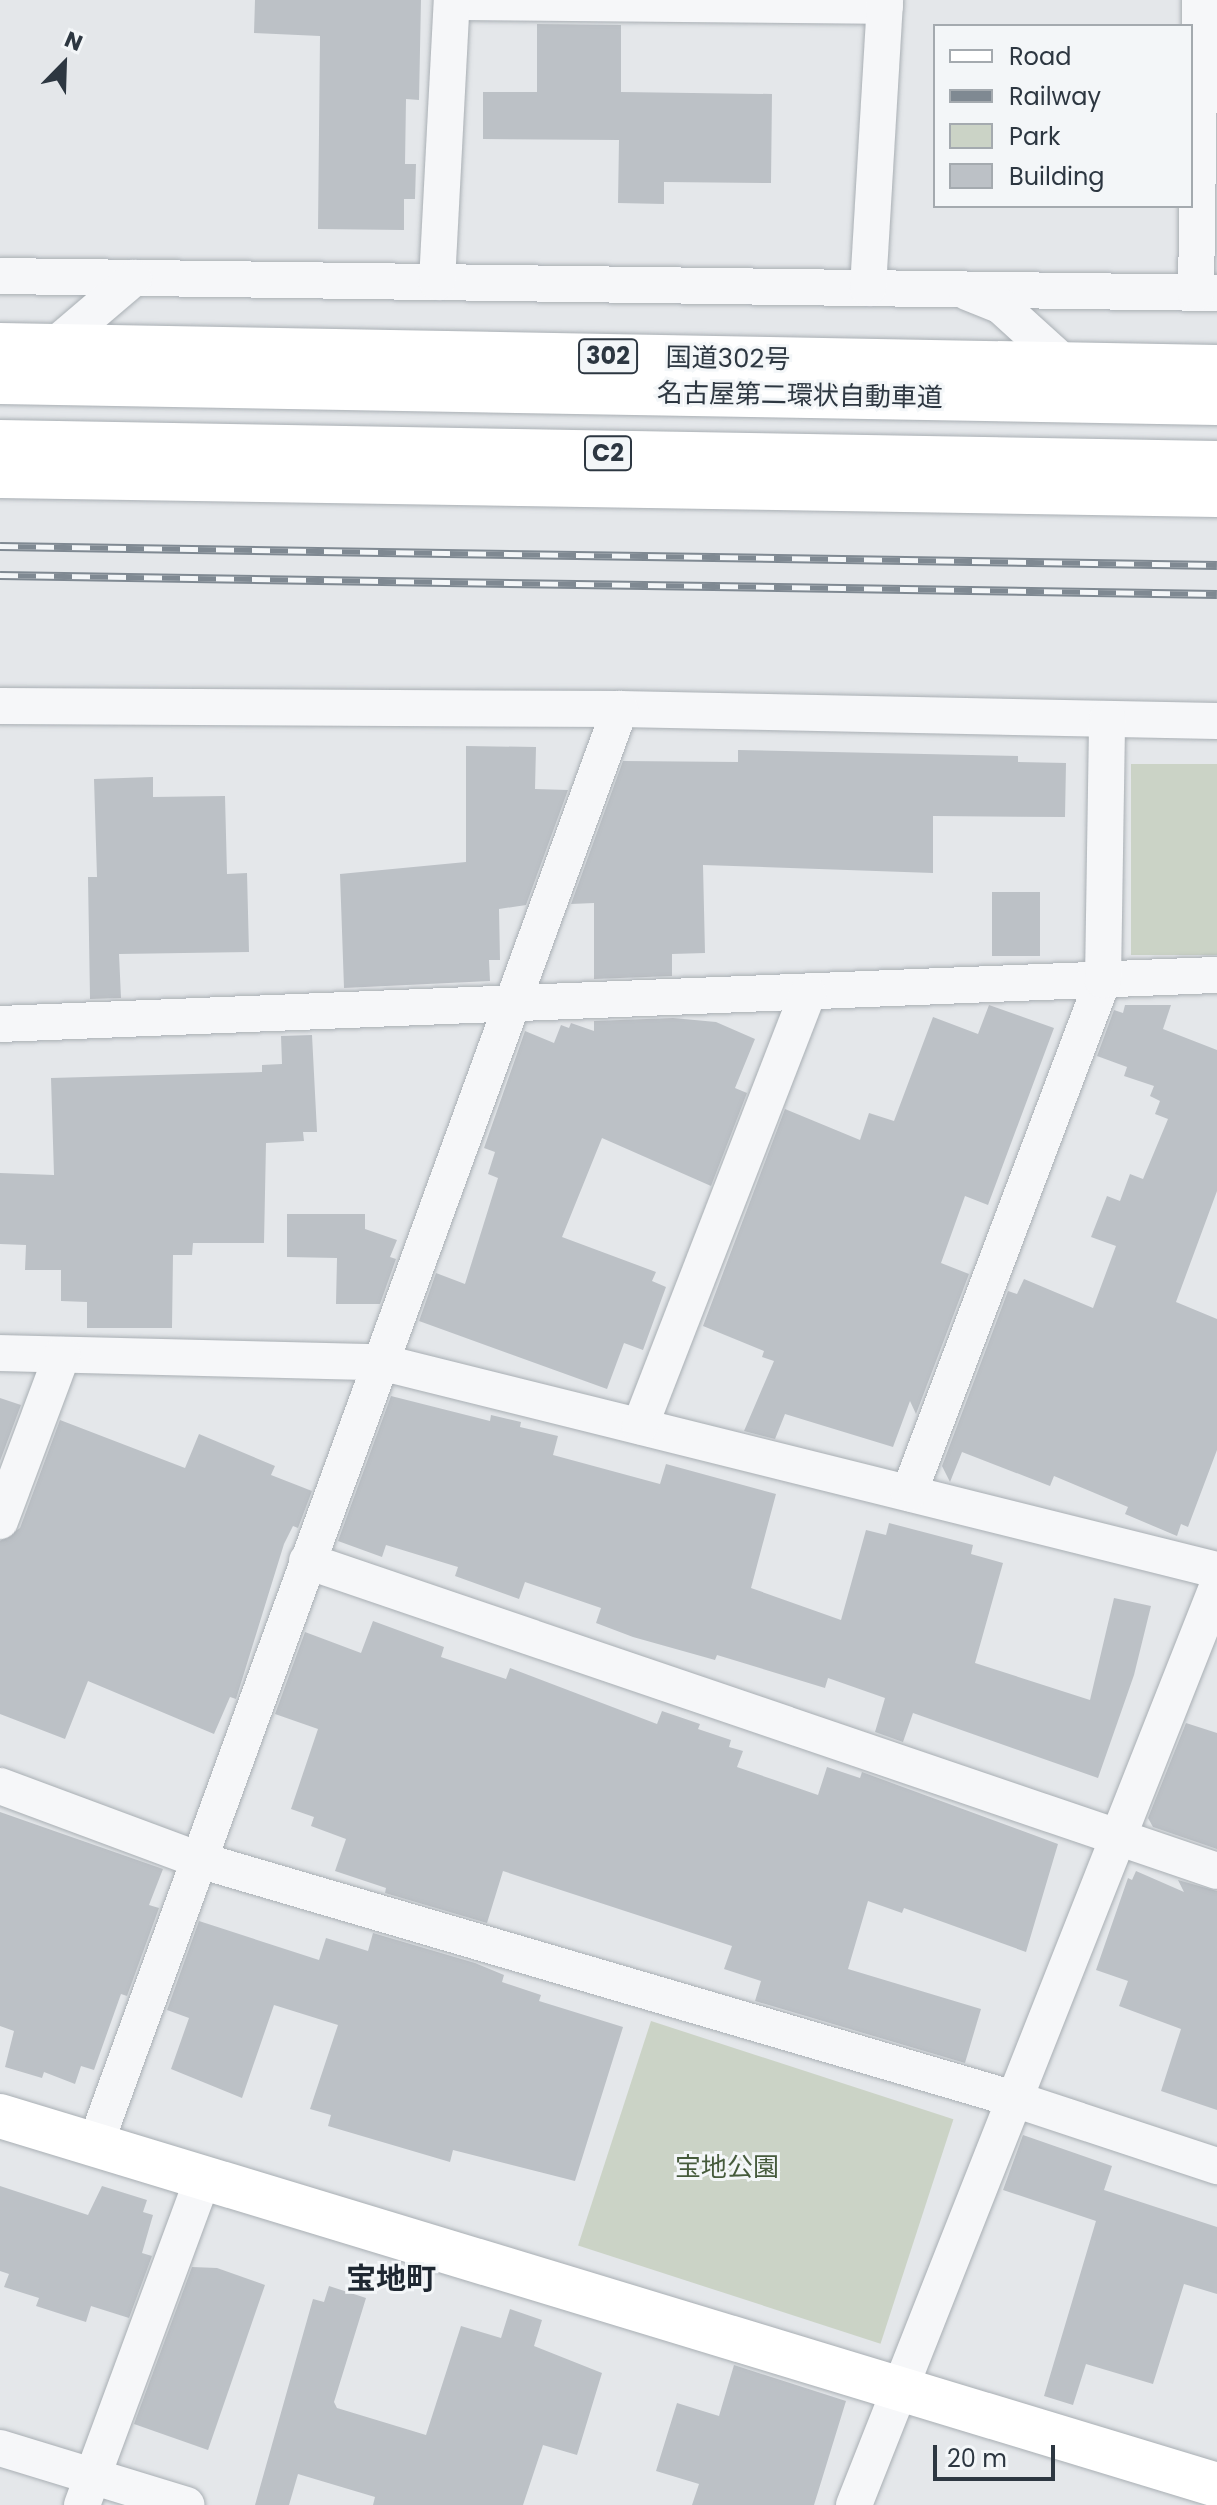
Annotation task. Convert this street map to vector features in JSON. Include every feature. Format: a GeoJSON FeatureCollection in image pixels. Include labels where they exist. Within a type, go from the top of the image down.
{"type":"FeatureCollection","features":[{"type":"Feature","properties":{"kind":"main road","name":"国道302号"},"geometry":{"type":"LineString","coordinates":[[0,345],[1217,367]]}},
{"type":"Feature","properties":{"kind":"main road","name":"名古屋第二環状自動車道"},"geometry":{"type":"LineString","coordinates":[[0,382],[1217,403]]}},
{"type":"Feature","properties":{"kind":"main road","name":"C2"},"geometry":{"type":"LineString","coordinates":[[0,442],[1217,463]]}},
{"type":"Feature","properties":{"kind":"main road"},"geometry":{"type":"LineString","coordinates":[[0,476],[1217,495]]}},
{"type":"Feature","properties":{"kind":"main road"},"geometry":{"type":"LineString","coordinates":[[339,482],[584,514],[1217,524]]}},
{"type":"Feature","properties":{"kind":"main road"},"geometry":{"type":"LineString","coordinates":[[0,2116],[1217,2485]]}},
{"type":"Feature","properties":{"kind":"street"},"geometry":{"type":"LineString","coordinates":[[0,276],[1206,293],[1200,0]]}},
{"type":"Feature","properties":{"kind":"street"},"geometry":{"type":"LineString","coordinates":[[437,282],[452,1],[885,3],[868,288]]}},
{"type":"Feature","properties":{"kind":"street"},"geometry":{"type":"LineString","coordinates":[[54,346],[134,278]]}},
{"type":"Feature","properties":{"kind":"street"},"geometry":{"type":"LineString","coordinates":[[954,289],[1001,306],[1066,365]]}},
{"type":"Feature","properties":{"kind":"street"},"geometry":{"type":"LineString","coordinates":[[0,706],[620,709],[1217,721]]}},
{"type":"Feature","properties":{"kind":"street"},"geometry":{"type":"LineString","coordinates":[[95,2145],[620,709]]}},
{"type":"Feature","properties":{"kind":"street"},"geometry":{"type":"LineString","coordinates":[[909,1493],[1103,980],[1107,719]]}},
{"type":"Feature","properties":{"kind":"street"},"geometry":{"type":"LineString","coordinates":[[0,1024],[511,1006],[1217,975]]}},
{"type":"Feature","properties":{"kind":"street"},"geometry":{"type":"LineString","coordinates":[[640,1426],[808,993]]}},
{"type":"Feature","properties":{"kind":"street"},"geometry":{"type":"LineString","coordinates":[[0,1353],[380,1362],[1217,1570]]}},
{"type":"Feature","properties":{"kind":"street"},"geometry":{"type":"LineString","coordinates":[[0,1521],[62,1355]]}},
{"type":"Feature","properties":{"kind":"street"},"geometry":{"type":"LineString","coordinates":[[307,1561],[1217,1871]]}},
{"type":"Feature","properties":{"kind":"street"},"geometry":{"type":"LineString","coordinates":[[854,2505],[1217,1587]]}},
{"type":"Feature","properties":{"kind":"street"},"geometry":{"type":"LineString","coordinates":[[0,1786],[199,1860],[1014,2099],[1217,2166]]}},
{"type":"Feature","properties":{"kind":"street"},"geometry":{"type":"LineString","coordinates":[[87,2491],[203,2178]]}},
{"type":"Feature","properties":{"kind":"street"},"geometry":{"type":"LineString","coordinates":[[0,2448],[87,2491],[186,2505]]}},
{"type":"Feature","properties":{"kind":"green space"},"geometry":{"type":"Polygon","coordinates":[[[1131,764],[1217,764],[1217,955],[1131,955],[1131,764]]]}},
{"type":"Feature","properties":{"kind":"green space","name":"宝地公園"},"geometry":{"type":"Polygon","coordinates":[[[651,2021],[953,2119],[881,2344],[578,2245],[651,2021]]]}},
{"type":"Feature","properties":{"kind":"building"},"geometry":{"type":"Polygon","coordinates":[[[255,0],[421,0],[419,100],[406,99],[405,164],[416,164],[415,199],[404,199],[404,230],[318,229],[320,36],[254,33],[255,0]]]}},
{"type":"Feature","properties":{"kind":"building"},"geometry":{"type":"Polygon","coordinates":[[[537,24],[621,25],[621,92],[772,94],[771,183],[664,182],[664,204],[618,203],[619,140],[483,139],[483,92],[537,92],[537,24]]]}},
{"type":"Feature","properties":{"kind":"building"},"geometry":{"type":"Polygon","coordinates":[[[466,746],[536,747],[535,789],[568,790],[526,905],[499,909],[500,960],[489,960],[490,981],[344,988],[340,874],[466,862],[466,746]]]}},
{"type":"Feature","properties":{"kind":"building"},"geometry":{"type":"Polygon","coordinates":[[[738,750],[1018,756],[1018,762],[1066,763],[1065,817],[933,816],[933,873],[703,865],[705,953],[672,954],[672,976],[594,979],[594,903],[571,904],[623,761],[738,762],[738,750]]]}},
{"type":"Feature","properties":{"kind":"building"},"geometry":{"type":"Polygon","coordinates":[[[153,777],[153,797],[225,796],[227,874],[247,873],[249,952],[119,954],[121,998],[90,999],[88,877],[97,877],[94,779],[153,777]]]}},
{"type":"Feature","properties":{"kind":"building"},"geometry":{"type":"Polygon","coordinates":[[[992,892],[1040,892],[1040,956],[992,956],[992,892]]]}},
{"type":"Feature","properties":{"kind":"building"},"geometry":{"type":"Polygon","coordinates":[[[989,1005],[1054,1028],[988,1205],[965,1196],[941,1263],[969,1274],[916,1414],[910,1401],[893,1447],[785,1414],[775,1439],[744,1431],[774,1361],[762,1357],[764,1351],[703,1326],[785,1109],[860,1140],[869,1113],[894,1121],[933,1017],[978,1034],[989,1005]]]}},
{"type":"Feature","properties":{"kind":"building"},"geometry":{"type":"Polygon","coordinates":[[[1125,1005],[1171,1005],[1163,1029],[1217,1050],[1217,1191],[1176,1302],[1217,1319],[1217,1450],[1188,1527],[1181,1524],[1177,1536],[1125,1514],[1128,1507],[1054,1476],[1050,1486],[962,1452],[950,1482],[942,1466],[1008,1291],[1017,1294],[1024,1279],[1093,1308],[1116,1246],[1091,1237],[1107,1196],[1120,1201],[1130,1174],[1143,1179],[1168,1119],[1155,1114],[1160,1101],[1150,1096],[1154,1086],[1124,1076],[1127,1067],[1097,1056],[1114,1010],[1123,1013],[1125,1005]]]}},
{"type":"Feature","properties":{"kind":"building"},"geometry":{"type":"Polygon","coordinates":[[[673,1018],[716,1022],[755,1039],[735,1088],[747,1093],[711,1186],[602,1138],[562,1237],[656,1272],[652,1281],[666,1287],[643,1350],[624,1343],[607,1389],[419,1321],[436,1273],[465,1284],[498,1178],[488,1174],[495,1152],[484,1148],[525,1031],[554,1043],[561,1025],[569,1028],[571,1023],[594,1031],[594,1021],[673,1018]]]}},
{"type":"Feature","properties":{"kind":"building"},"geometry":{"type":"Polygon","coordinates":[[[312,1035],[317,1132],[303,1132],[304,1141],[266,1143],[264,1243],[193,1243],[192,1255],[173,1255],[172,1328],[87,1328],[87,1302],[61,1301],[61,1270],[25,1270],[26,1245],[0,1244],[0,1173],[54,1175],[51,1078],[262,1072],[262,1065],[282,1064],[281,1036],[312,1035]]]}},
{"type":"Feature","properties":{"kind":"building"},"geometry":{"type":"Polygon","coordinates":[[[287,1214],[365,1214],[365,1229],[397,1240],[390,1257],[396,1259],[380,1304],[336,1304],[337,1258],[287,1257],[287,1214]]]}},
{"type":"Feature","properties":{"kind":"building"},"geometry":{"type":"Polygon","coordinates":[[[391,1396],[490,1421],[491,1415],[521,1422],[520,1427],[558,1436],[553,1455],[660,1484],[666,1464],[776,1494],[751,1588],[841,1620],[866,1530],[886,1535],[889,1523],[973,1545],[971,1554],[1003,1563],[975,1663],[1090,1700],[1114,1598],[1151,1606],[1134,1675],[1098,1778],[913,1713],[903,1742],[875,1732],[885,1698],[828,1678],[825,1688],[717,1655],[715,1660],[633,1637],[596,1623],[601,1608],[525,1582],[519,1599],[455,1576],[458,1567],[386,1545],[382,1557],[338,1541],[391,1396]]]}},
{"type":"Feature","properties":{"kind":"building"},"geometry":{"type":"Polygon","coordinates":[[[0,1398],[21,1405],[0,1461],[0,1398]]]}},
{"type":"Feature","properties":{"kind":"building"},"geometry":{"type":"Polygon","coordinates":[[[60,1420],[185,1468],[199,1434],[275,1466],[271,1475],[312,1491],[298,1528],[293,1526],[284,1544],[236,1699],[230,1697],[214,1734],[88,1681],[65,1739],[0,1714],[0,1541],[20,1528],[60,1420]]]}},
{"type":"Feature","properties":{"kind":"building"},"geometry":{"type":"Polygon","coordinates":[[[373,1621],[444,1647],[441,1657],[506,1679],[510,1668],[657,1724],[662,1711],[700,1724],[698,1729],[731,1740],[729,1747],[743,1751],[737,1767],[818,1795],[827,1767],[860,1778],[862,1772],[1058,1844],[1026,1952],[904,1908],[902,1913],[868,1901],[848,1969],[981,2009],[965,2063],[755,2001],[761,1981],[724,1969],[732,1946],[503,1871],[487,1923],[385,1893],[386,1888],[335,1871],[346,1839],[311,1826],[314,1817],[291,1809],[318,1729],[275,1714],[305,1632],[361,1653],[373,1621]]]}},
{"type":"Feature","properties":{"kind":"building"},"geometry":{"type":"Polygon","coordinates":[[[1186,1723],[1217,1733],[1217,1849],[1153,1827],[1148,1818],[1186,1723]]]}},
{"type":"Feature","properties":{"kind":"building"},"geometry":{"type":"Polygon","coordinates":[[[0,1812],[163,1869],[149,1905],[159,1908],[127,1996],[121,1994],[94,2070],[81,2066],[75,2084],[44,2072],[42,2078],[5,2067],[14,2031],[0,2026],[0,1812]]]}},
{"type":"Feature","properties":{"kind":"building"},"geometry":{"type":"Polygon","coordinates":[[[1136,1871],[1184,1892],[1178,1880],[1217,1891],[1217,2110],[1161,2091],[1181,2029],[1119,2006],[1128,1981],[1096,1970],[1128,1878],[1132,1880],[1136,1871]]]}},
{"type":"Feature","properties":{"kind":"building"},"geometry":{"type":"Polygon","coordinates":[[[199,1921],[319,1960],[326,1938],[368,1951],[373,1933],[475,1963],[504,1975],[502,1982],[541,1995],[539,2001],[623,2027],[575,2181],[453,2150],[450,2162],[328,2126],[331,2115],[310,2109],[338,2025],[274,2005],[242,2098],[171,2069],[189,2018],[167,2010],[199,1921]]]}},
{"type":"Feature","properties":{"kind":"building"},"geometry":{"type":"Polygon","coordinates":[[[1023,2135],[1112,2166],[1104,2190],[1217,2227],[1217,2294],[1184,2284],[1153,2384],[1086,2364],[1073,2405],[1044,2396],[1096,2221],[1003,2190],[1023,2135]]]}},
{"type":"Feature","properties":{"kind":"building"},"geometry":{"type":"Polygon","coordinates":[[[0,2186],[88,2215],[102,2186],[147,2200],[143,2212],[153,2215],[142,2253],[152,2256],[129,2318],[91,2306],[86,2322],[36,2306],[39,2298],[4,2287],[9,2274],[0,2271],[0,2186]]]}},
{"type":"Feature","properties":{"kind":"building"},"geometry":{"type":"Polygon","coordinates":[[[192,2267],[217,2268],[265,2285],[208,2450],[134,2424],[192,2267]]]}},
{"type":"Feature","properties":{"kind":"building"},"geometry":{"type":"Polygon","coordinates":[[[329,2286],[366,2298],[334,2402],[337,2408],[426,2435],[461,2326],[501,2338],[510,2309],[542,2320],[534,2346],[602,2373],[577,2455],[543,2445],[523,2505],[373,2505],[375,2497],[298,2474],[289,2505],[255,2505],[313,2299],[324,2302],[329,2286]]]}},
{"type":"Feature","properties":{"kind":"building"},"geometry":{"type":"Polygon","coordinates":[[[734,2365],[846,2401],[814,2505],[692,2505],[699,2484],[656,2471],[677,2403],[719,2416],[734,2365]]]}},
{"type":"Feature","properties":{"kind":"railway"},"geometry":{"type":"LineString","coordinates":[[0,546],[1217,565]]}},
{"type":"Feature","properties":{"kind":"railway"},"geometry":{"type":"LineString","coordinates":[[0,575],[1217,594]]}},
{"type":"Feature","properties":{"kind":"district","name":"宝地町"},"geometry":{"type":"Point","coordinates":[391,2279]}}]}
